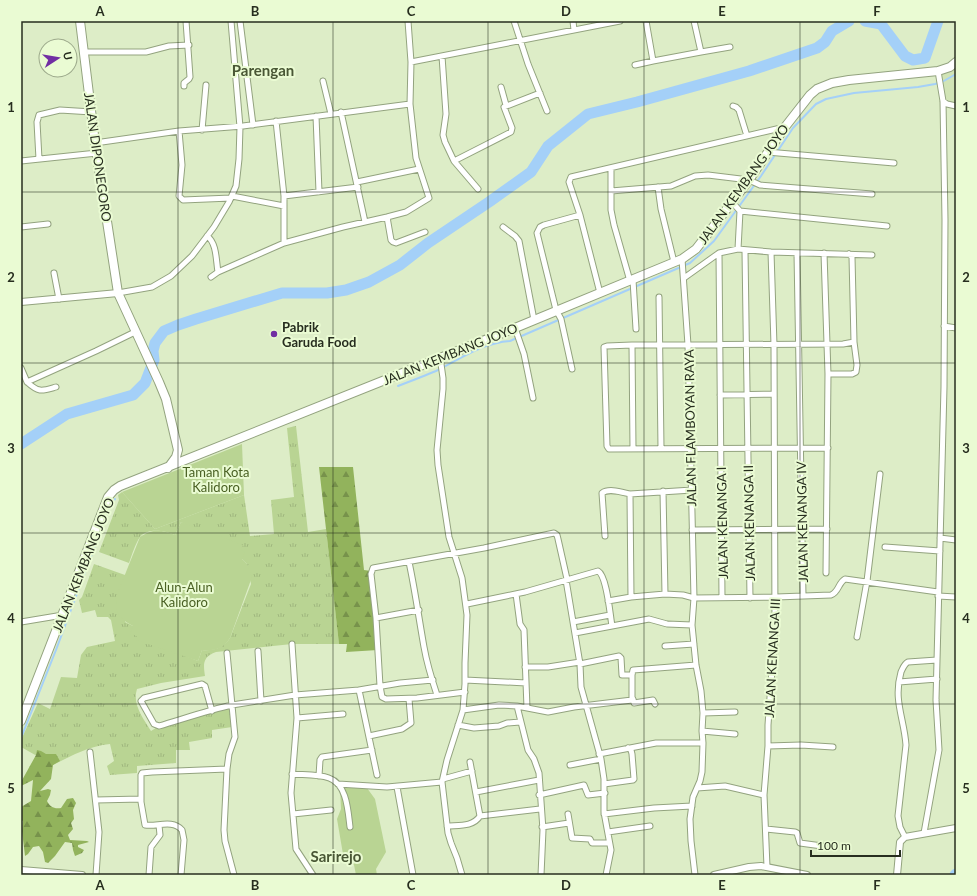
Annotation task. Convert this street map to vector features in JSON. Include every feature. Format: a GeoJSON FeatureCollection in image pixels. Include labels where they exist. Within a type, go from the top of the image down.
{"type":"FeatureCollection","features":[{"type":"Feature","properties":{"kind":"main road","name":"JALAN DIPONEGORO"},"geometry":{"type":"LineString","coordinates":[[80,21],[95,143],[118,293],[166,399],[177,443]]}},
{"type":"Feature","properties":{"kind":"main road","name":"JALAN KEMBANG JOYO"},"geometry":{"type":"LineString","coordinates":[[21,721],[24,708],[63,615],[108,498],[114,490],[120,486],[678,261],[696,249],[749,180],[767,152],[810,95],[832,83],[938,71],[950,67],[956,62]]}},
{"type":"Feature","properties":{"kind":"main road"},"geometry":{"type":"LineString","coordinates":[[177,443],[186,454],[201,454]]}},
{"type":"Feature","properties":{"kind":"main road"},"geometry":{"type":"LineString","coordinates":[[167,468],[176,457],[178,450],[177,443]]}},
{"type":"Feature","properties":{"kind":"street"},"geometry":{"type":"LineString","coordinates":[[184,86],[185,82],[189,79],[189,45],[186,21]]}},
{"type":"Feature","properties":{"kind":"street"},"geometry":{"type":"LineString","coordinates":[[21,302],[118,293],[152,287],[171,276],[192,256],[214,227],[236,186],[239,159],[240,126],[231,21]]}},
{"type":"Feature","properties":{"kind":"street"},"geometry":{"type":"LineString","coordinates":[[240,21],[254,125]]}},
{"type":"Feature","properties":{"kind":"street"},"geometry":{"type":"LineString","coordinates":[[211,277],[218,272],[284,243],[365,222],[387,218],[406,212],[429,198],[416,158],[410,104],[411,62],[408,21]]}},
{"type":"Feature","properties":{"kind":"street"},"geometry":{"type":"LineString","coordinates":[[514,21],[528,64],[547,111]]}},
{"type":"Feature","properties":{"kind":"street"},"geometry":{"type":"LineString","coordinates":[[573,21],[574,30]]}},
{"type":"Feature","properties":{"kind":"street"},"geometry":{"type":"LineString","coordinates":[[411,62],[620,21]]}},
{"type":"Feature","properties":{"kind":"street"},"geometry":{"type":"LineString","coordinates":[[646,21],[653,61]]}},
{"type":"Feature","properties":{"kind":"street"},"geometry":{"type":"LineString","coordinates":[[694,21],[701,52]]}},
{"type":"Feature","properties":{"kind":"street"},"geometry":{"type":"LineString","coordinates":[[84,52],[146,52],[169,46],[189,45]]}},
{"type":"Feature","properties":{"kind":"street"},"geometry":{"type":"LineString","coordinates":[[635,65],[730,47]]}},
{"type":"Feature","properties":{"kind":"street"},"geometry":{"type":"LineString","coordinates":[[442,56],[446,114],[443,135],[454,161],[478,189]]}},
{"type":"Feature","properties":{"kind":"street"},"geometry":{"type":"LineString","coordinates":[[924,833],[939,750],[936,700],[944,387],[945,220],[943,101],[938,71]]}},
{"type":"Feature","properties":{"kind":"street"},"geometry":{"type":"LineString","coordinates":[[323,81],[331,114]]}},
{"type":"Feature","properties":{"kind":"street"},"geometry":{"type":"LineString","coordinates":[[202,130],[206,85]]}},
{"type":"Feature","properties":{"kind":"street"},"geometry":{"type":"LineString","coordinates":[[454,161],[511,132],[512,128],[504,109],[506,105],[501,87]]}},
{"type":"Feature","properties":{"kind":"street"},"geometry":{"type":"LineString","coordinates":[[506,105],[540,94]]}},
{"type":"Feature","properties":{"kind":"street"},"geometry":{"type":"LineString","coordinates":[[943,101],[947,104],[956,106]]}},
{"type":"Feature","properties":{"kind":"street"},"geometry":{"type":"LineString","coordinates":[[95,143],[178,131],[254,125],[341,112],[410,104]]}},
{"type":"Feature","properties":{"kind":"street"},"geometry":{"type":"LineString","coordinates":[[733,106],[739,110],[747,136]]}},
{"type":"Feature","properties":{"kind":"street"},"geometry":{"type":"LineString","coordinates":[[39,159],[37,122],[39,115],[60,110],[92,112]]}},
{"type":"Feature","properties":{"kind":"street"},"geometry":{"type":"LineString","coordinates":[[341,112],[365,222]]}},
{"type":"Feature","properties":{"kind":"street"},"geometry":{"type":"LineString","coordinates":[[316,116],[319,192]]}},
{"type":"Feature","properties":{"kind":"street"},"geometry":{"type":"LineString","coordinates":[[276,121],[284,196],[284,243]]}},
{"type":"Feature","properties":{"kind":"street"},"geometry":{"type":"LineString","coordinates":[[600,293],[580,215],[569,182],[571,178],[785,127]]}},
{"type":"Feature","properties":{"kind":"street"},"geometry":{"type":"LineString","coordinates":[[178,131],[182,165],[179,196],[183,200],[231,197],[284,206]]}},
{"type":"Feature","properties":{"kind":"street"},"geometry":{"type":"LineString","coordinates":[[767,152],[894,164]]}},
{"type":"Feature","properties":{"kind":"street"},"geometry":{"type":"LineString","coordinates":[[21,160],[97,153]]}},
{"type":"Feature","properties":{"kind":"street"},"geometry":{"type":"LineString","coordinates":[[611,168],[611,210],[631,281],[636,329]]}},
{"type":"Feature","properties":{"kind":"street"},"geometry":{"type":"LineString","coordinates":[[284,196],[358,185],[419,169]]}},
{"type":"Feature","properties":{"kind":"street"},"geometry":{"type":"LineString","coordinates":[[611,192],[671,186],[695,176],[708,175],[749,180],[760,185],[872,194]]}},
{"type":"Feature","properties":{"kind":"street","name":"JALAN FLAMBOYAN RAYA"},"geometry":{"type":"LineString","coordinates":[[658,187],[661,209],[684,278],[688,345],[694,598],[692,625],[703,713],[702,772],[693,797],[690,828],[695,875]]}},
{"type":"Feature","properties":{"kind":"street"},"geometry":{"type":"LineString","coordinates":[[732,202],[740,211],[887,226]]}},
{"type":"Feature","properties":{"kind":"street"},"geometry":{"type":"LineString","coordinates":[[738,249],[740,211]]}},
{"type":"Feature","properties":{"kind":"street"},"geometry":{"type":"LineString","coordinates":[[572,369],[561,319],[556,310],[538,237],[538,229],[544,225],[580,215]]}},
{"type":"Feature","properties":{"kind":"street"},"geometry":{"type":"LineString","coordinates":[[387,218],[391,240],[393,242],[396,243],[424,232]]}},
{"type":"Feature","properties":{"kind":"street"},"geometry":{"type":"LineString","coordinates":[[21,227],[48,224]]}},
{"type":"Feature","properties":{"kind":"street"},"geometry":{"type":"LineString","coordinates":[[503,227],[519,241],[534,320]]}},
{"type":"Feature","properties":{"kind":"street"},"geometry":{"type":"LineString","coordinates":[[207,236],[214,244],[218,272]]}},
{"type":"Feature","properties":{"kind":"street"},"geometry":{"type":"LineString","coordinates":[[684,278],[719,252],[738,249],[745,251],[872,255]]}},
{"type":"Feature","properties":{"kind":"street","name":"JALAN KENANGA II"},"geometry":{"type":"LineString","coordinates":[[745,251],[750,598]]}},
{"type":"Feature","properties":{"kind":"street","name":"JALAN KENANGA I"},"geometry":{"type":"LineString","coordinates":[[719,252],[722,597]]}},
{"type":"Feature","properties":{"kind":"street","name":"JALAN KENANGA III"},"geometry":{"type":"LineString","coordinates":[[767,867],[764,795],[776,628],[774,345],[771,252]]}},
{"type":"Feature","properties":{"kind":"street","name":"JALAN KENANGA IV"},"geometry":{"type":"LineString","coordinates":[[798,253],[803,596]]}},
{"type":"Feature","properties":{"kind":"street"},"geometry":{"type":"LineString","coordinates":[[824,253],[828,374],[826,573]]}},
{"type":"Feature","properties":{"kind":"street"},"geometry":{"type":"LineString","coordinates":[[828,374],[852,374],[856,372],[857,365],[854,342],[852,257],[849,254]]}},
{"type":"Feature","properties":{"kind":"street"},"geometry":{"type":"LineString","coordinates":[[54,273],[59,298]]}},
{"type":"Feature","properties":{"kind":"street"},"geometry":{"type":"LineString","coordinates":[[658,298],[661,448]]}},
{"type":"Feature","properties":{"kind":"street"},"geometry":{"type":"LineString","coordinates":[[944,326],[956,328]]}},
{"type":"Feature","properties":{"kind":"street"},"geometry":{"type":"LineString","coordinates":[[514,328],[524,354],[532,398]]}},
{"type":"Feature","properties":{"kind":"street"},"geometry":{"type":"LineString","coordinates":[[27,382],[96,352],[135,332]]}},
{"type":"Feature","properties":{"kind":"street"},"geometry":{"type":"LineString","coordinates":[[828,448],[609,449],[607,446],[604,347],[632,345],[800,345],[843,344],[854,342]]}},
{"type":"Feature","properties":{"kind":"street"},"geometry":{"type":"LineString","coordinates":[[632,345],[633,449]]}},
{"type":"Feature","properties":{"kind":"street"},"geometry":{"type":"LineString","coordinates":[[440,357],[443,389],[437,458],[449,537],[462,578],[467,604],[465,692],[463,710],[447,760],[443,780],[449,838],[462,875]]}},
{"type":"Feature","properties":{"kind":"street"},"geometry":{"type":"LineString","coordinates":[[21,368],[27,382],[36,390],[42,391],[56,387]]}},
{"type":"Feature","properties":{"kind":"street"},"geometry":{"type":"LineString","coordinates":[[720,395],[774,394]]}},
{"type":"Feature","properties":{"kind":"street"},"geometry":{"type":"LineString","coordinates":[[857,637],[867,581],[880,474]]}},
{"type":"Feature","properties":{"kind":"street"},"geometry":{"type":"LineString","coordinates":[[605,536],[602,493],[605,491],[618,491],[630,494],[692,490]]}},
{"type":"Feature","properties":{"kind":"street"},"geometry":{"type":"LineString","coordinates":[[663,492],[665,594]]}},
{"type":"Feature","properties":{"kind":"street"},"geometry":{"type":"LineString","coordinates":[[630,494],[631,597]]}},
{"type":"Feature","properties":{"kind":"street"},"geometry":{"type":"LineString","coordinates":[[692,530],[827,529]]}},
{"type":"Feature","properties":{"kind":"street"},"geometry":{"type":"LineString","coordinates":[[465,692],[409,698],[386,699],[382,697],[371,574],[373,568],[556,533],[566,580],[580,663],[581,687],[600,757],[604,784],[605,793],[603,807],[608,832],[610,855],[606,875]]}},
{"type":"Feature","properties":{"kind":"street"},"geometry":{"type":"LineString","coordinates":[[940,538],[956,540]]}},
{"type":"Feature","properties":{"kind":"street"},"geometry":{"type":"LineString","coordinates":[[885,547],[940,551]]}},
{"type":"Feature","properties":{"kind":"street"},"geometry":{"type":"LineString","coordinates":[[409,562],[419,610],[424,648],[437,695]]}},
{"type":"Feature","properties":{"kind":"street"},"geometry":{"type":"LineString","coordinates":[[467,604],[516,594],[596,571],[600,572],[608,602],[612,626]]}},
{"type":"Feature","properties":{"kind":"street"},"geometry":{"type":"LineString","coordinates":[[608,602],[631,597],[665,594],[683,595],[694,598],[776,598],[831,595],[839,589],[842,580],[845,579],[867,581],[956,597]]}},
{"type":"Feature","properties":{"kind":"street"},"geometry":{"type":"LineString","coordinates":[[516,594],[520,624],[524,630],[527,708]]}},
{"type":"Feature","properties":{"kind":"street"},"geometry":{"type":"LineString","coordinates":[[376,618],[419,610]]}},
{"type":"Feature","properties":{"kind":"street"},"geometry":{"type":"LineString","coordinates":[[21,622],[63,615]]}},
{"type":"Feature","properties":{"kind":"street"},"geometry":{"type":"LineString","coordinates":[[573,622],[610,615]]}},
{"type":"Feature","properties":{"kind":"street"},"geometry":{"type":"LineString","coordinates":[[575,633],[649,620],[664,624],[692,625]]}},
{"type":"Feature","properties":{"kind":"street"},"geometry":{"type":"LineString","coordinates":[[292,644],[297,718],[291,793],[297,852],[313,875]]}},
{"type":"Feature","properties":{"kind":"street"},"geometry":{"type":"LineString","coordinates":[[665,646],[694,644]]}},
{"type":"Feature","properties":{"kind":"street"},"geometry":{"type":"LineString","coordinates":[[258,651],[261,701]]}},
{"type":"Feature","properties":{"kind":"street"},"geometry":{"type":"LineString","coordinates":[[227,654],[235,737],[229,754],[227,768],[224,830],[225,841],[234,875]]}},
{"type":"Feature","properties":{"kind":"street"},"geometry":{"type":"LineString","coordinates":[[526,667],[548,667],[619,656],[621,658],[622,675],[632,675]]}},
{"type":"Feature","properties":{"kind":"street"},"geometry":{"type":"LineString","coordinates":[[905,837],[900,827],[898,816],[906,745],[905,733],[897,702],[899,682],[905,663],[912,661],[937,660]]}},
{"type":"Feature","properties":{"kind":"street"},"geometry":{"type":"LineString","coordinates":[[633,700],[633,670],[696,665]]}},
{"type":"Feature","properties":{"kind":"street"},"geometry":{"type":"LineString","coordinates":[[899,682],[937,679]]}},
{"type":"Feature","properties":{"kind":"street"},"geometry":{"type":"LineString","coordinates":[[212,711],[205,686],[202,684],[144,698],[141,702],[154,724],[157,726],[212,711],[232,705],[433,680]]}},
{"type":"Feature","properties":{"kind":"street"},"geometry":{"type":"LineString","coordinates":[[465,680],[526,683]]}},
{"type":"Feature","properties":{"kind":"street"},"geometry":{"type":"LineString","coordinates":[[359,690],[377,775]]}},
{"type":"Feature","properties":{"kind":"street"},"geometry":{"type":"LineString","coordinates":[[369,736],[402,729],[412,723],[409,698]]}},
{"type":"Feature","properties":{"kind":"street"},"geometry":{"type":"LineString","coordinates":[[463,710],[499,705],[517,706],[548,712],[574,707],[633,700],[634,703],[653,700],[655,704]]}},
{"type":"Feature","properties":{"kind":"street"},"geometry":{"type":"LineString","coordinates":[[517,706],[528,750],[537,766],[539,780],[542,827],[541,875]]}},
{"type":"Feature","properties":{"kind":"street"},"geometry":{"type":"LineString","coordinates":[[703,713],[735,712]]}},
{"type":"Feature","properties":{"kind":"street"},"geometry":{"type":"LineString","coordinates":[[297,718],[343,714]]}},
{"type":"Feature","properties":{"kind":"street"},"geometry":{"type":"LineString","coordinates":[[458,725],[474,728],[499,726],[507,723],[520,722]]}},
{"type":"Feature","properties":{"kind":"street"},"geometry":{"type":"LineString","coordinates":[[702,731],[735,734]]}},
{"type":"Feature","properties":{"kind":"street"},"geometry":{"type":"LineString","coordinates":[[570,765],[628,748],[656,742],[703,743]]}},
{"type":"Feature","properties":{"kind":"street"},"geometry":{"type":"LineString","coordinates":[[768,746],[801,745],[833,747]]}},
{"type":"Feature","properties":{"kind":"street"},"geometry":{"type":"LineString","coordinates":[[604,784],[631,781],[634,779],[632,754],[631,750],[628,748]]}},
{"type":"Feature","properties":{"kind":"street"},"geometry":{"type":"LineString","coordinates":[[319,776],[320,760],[322,757],[372,750]]}},
{"type":"Feature","properties":{"kind":"street"},"geometry":{"type":"LineString","coordinates":[[90,752],[99,832],[96,875]]}},
{"type":"Feature","properties":{"kind":"street"},"geometry":{"type":"LineString","coordinates":[[470,762],[480,816]]}},
{"type":"Feature","properties":{"kind":"street"},"geometry":{"type":"LineString","coordinates":[[181,875],[184,840],[182,830],[176,825],[145,825],[141,799],[141,775],[142,773],[227,768]]}},
{"type":"Feature","properties":{"kind":"street"},"geometry":{"type":"LineString","coordinates":[[338,784],[387,788],[443,780],[472,771]]}},
{"type":"Feature","properties":{"kind":"street"},"geometry":{"type":"LineString","coordinates":[[292,774],[329,778],[338,784],[343,792],[350,827]]}},
{"type":"Feature","properties":{"kind":"street"},"geometry":{"type":"LineString","coordinates":[[476,792],[539,780]]}},
{"type":"Feature","properties":{"kind":"street"},"geometry":{"type":"LineString","coordinates":[[540,795],[584,785],[588,795],[605,793]]}},
{"type":"Feature","properties":{"kind":"street"},"geometry":{"type":"LineString","coordinates":[[696,788],[725,786],[764,795]]}},
{"type":"Feature","properties":{"kind":"street"},"geometry":{"type":"LineString","coordinates":[[397,787],[413,875]]}},
{"type":"Feature","properties":{"kind":"street"},"geometry":{"type":"LineString","coordinates":[[96,800],[141,799]]}},
{"type":"Feature","properties":{"kind":"street"},"geometry":{"type":"LineString","coordinates":[[604,814],[654,808],[692,806]]}},
{"type":"Feature","properties":{"kind":"street"},"geometry":{"type":"LineString","coordinates":[[447,826],[473,823],[480,816],[540,809]]}},
{"type":"Feature","properties":{"kind":"street"},"geometry":{"type":"LineString","coordinates":[[293,814],[331,810]]}},
{"type":"Feature","properties":{"kind":"street"},"geometry":{"type":"LineString","coordinates":[[568,814],[572,838],[590,839],[592,843],[609,843]]}},
{"type":"Feature","properties":{"kind":"street"},"geometry":{"type":"LineString","coordinates":[[542,827],[569,823]]}},
{"type":"Feature","properties":{"kind":"street"},"geometry":{"type":"LineString","coordinates":[[149,875],[151,847],[160,835],[159,825]]}},
{"type":"Feature","properties":{"kind":"street"},"geometry":{"type":"LineString","coordinates":[[608,832],[650,826]]}},
{"type":"Feature","properties":{"kind":"street"},"geometry":{"type":"LineString","coordinates":[[897,875],[900,842],[905,837],[956,828]]}},
{"type":"Feature","properties":{"kind":"street"},"geometry":{"type":"LineString","coordinates":[[766,829],[795,832],[800,843],[822,846]]}},
{"type":"Feature","properties":{"kind":"street"},"geometry":{"type":"LineString","coordinates":[[714,875],[761,866],[788,873],[807,875]]}},
{"type":"Feature","properties":{"kind":"street"},"geometry":{"type":"LineString","coordinates":[[21,870],[82,875]]}},
{"type":"Feature","properties":{"kind":"shaded area"},"geometry":{"type":"Polygon","coordinates":[[[956,62],[956,106],[944,103],[938,71],[956,62]]]}},
{"type":"Feature","properties":{"kind":"green space"},"geometry":{"type":"Polygon","coordinates":[[[296,426],[308,532],[326,529],[339,644],[292,644],[216,652],[206,658],[204,664],[205,676],[161,683],[137,689],[137,705],[151,731],[159,726],[229,706],[232,727],[212,730],[212,738],[189,742],[190,750],[176,750],[176,763],[137,766],[137,773],[110,775],[107,766],[114,761],[110,744],[87,749],[53,765],[21,747],[21,740],[38,703],[50,709],[61,677],[77,678],[81,655],[87,647],[115,641],[111,620],[108,617],[97,617],[95,610],[82,613],[79,600],[82,597],[94,564],[125,575],[125,622],[133,626],[137,636],[198,661],[202,650],[218,648],[228,641],[251,584],[247,564],[242,559],[181,522],[175,535],[157,531],[143,534],[137,543],[129,563],[99,552],[119,500],[118,495],[122,492],[155,529],[244,495],[250,536],[274,534],[271,500],[294,497],[287,428],[296,426]]]}},
{"type":"Feature","properties":{"kind":"green space","name":"Taman Kota Kalidoro"},"geometry":{"type":"Polygon","coordinates":[[[242,444],[244,495],[155,529],[122,492],[242,444]]]}},
{"type":"Feature","properties":{"kind":"green space"},"geometry":{"type":"Polygon","coordinates":[[[319,467],[353,467],[364,570],[371,571],[378,650],[346,652],[347,644],[339,644],[319,467]]]}},
{"type":"Feature","properties":{"kind":"green space","name":"Alun-Alun Kalidoro"},"geometry":{"type":"Polygon","coordinates":[[[181,522],[243,545],[241,550],[245,552],[242,559],[247,564],[252,577],[230,638],[221,647],[211,650],[202,650],[198,661],[136,640],[137,636],[130,634],[133,626],[121,618],[117,611],[116,597],[140,537],[153,531],[166,532],[175,535],[181,522]]]}},
{"type":"Feature","properties":{"kind":"green space"},"geometry":{"type":"Polygon","coordinates":[[[37,750],[46,754],[56,754],[60,761],[53,765],[51,779],[40,791],[48,789],[51,790],[47,801],[49,805],[54,808],[61,808],[67,799],[73,798],[76,803],[73,810],[74,819],[71,823],[73,829],[68,835],[70,840],[89,842],[78,845],[78,847],[84,850],[82,853],[75,856],[72,843],[65,842],[48,863],[45,862],[43,852],[39,846],[33,847],[25,856],[22,831],[23,821],[21,820],[21,807],[31,801],[33,780],[21,786],[21,782],[36,755],[37,750]]]}},
{"type":"Feature","properties":{"kind":"green space"},"geometry":{"type":"Polygon","coordinates":[[[340,787],[367,788],[375,799],[386,852],[376,869],[377,875],[356,875],[354,865],[344,860],[337,819],[341,809],[340,787]]]}},
{"type":"Feature","properties":{"kind":"waterway"},"geometry":{"type":"LineString","coordinates":[[21,444],[67,414],[133,395],[145,383],[154,360],[153,351],[155,343],[164,331],[196,319],[282,293],[327,293],[346,290],[369,282],[400,265],[428,243],[531,172],[548,146],[588,114],[749,71],[817,48],[825,42],[832,31],[849,21]]}},
{"type":"Feature","properties":{"kind":"waterway"},"geometry":{"type":"LineString","coordinates":[[865,21],[881,24],[905,56],[913,60],[925,58],[938,21]]}},
{"type":"Feature","properties":{"kind":"waterway"},"geometry":{"type":"LineString","coordinates":[[398,386],[436,371],[481,348],[500,342],[510,341],[690,263],[714,241],[761,176],[793,128],[816,104],[826,99],[854,93],[935,84],[942,82],[956,74]]}},
{"type":"Feature","properties":{"kind":"waterway"},"geometry":{"type":"LineString","coordinates":[[21,738],[56,650],[110,505],[115,499]]}},
{"type":"Feature","properties":{"kind":"place","name":"Pabrik Garuda Food"},"geometry":{"type":"Point","coordinates":[274,334]}},
{"type":"Feature","properties":{"kind":"district","name":"Parengan"},"geometry":{"type":"Point","coordinates":[263,71]}},
{"type":"Feature","properties":{"kind":"district","name":"Sarirejo"},"geometry":{"type":"Point","coordinates":[336,857]}}]}
